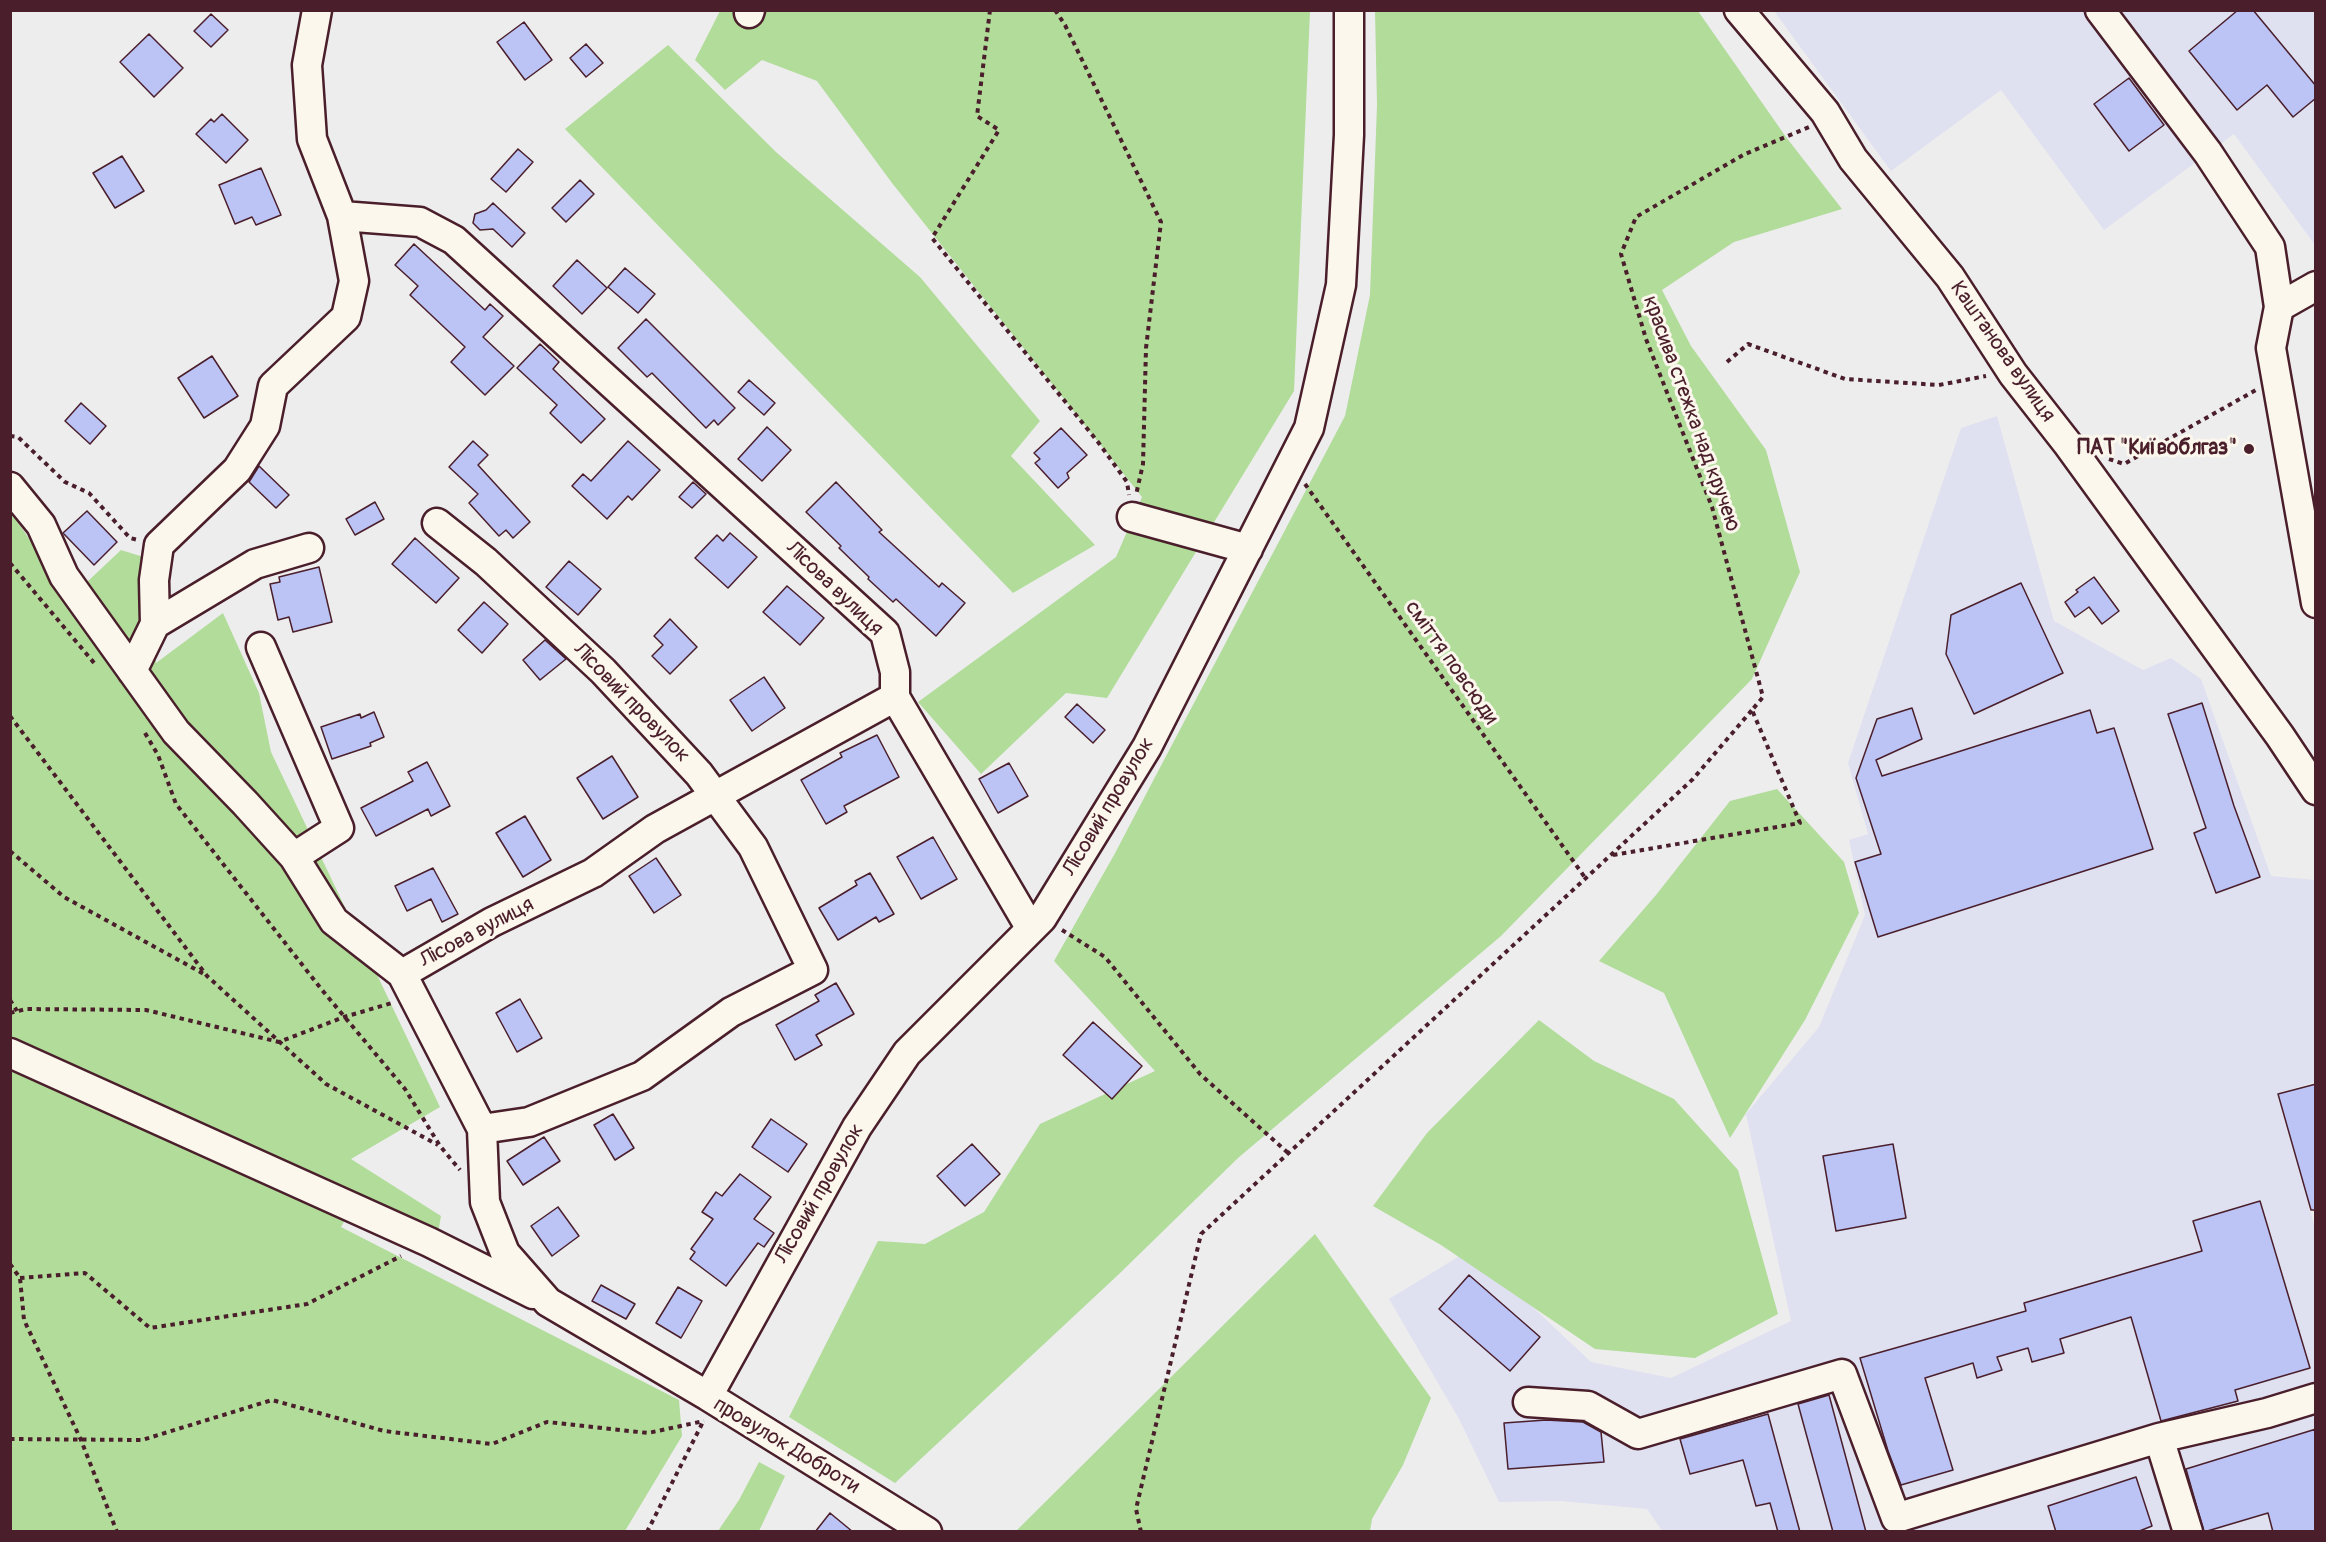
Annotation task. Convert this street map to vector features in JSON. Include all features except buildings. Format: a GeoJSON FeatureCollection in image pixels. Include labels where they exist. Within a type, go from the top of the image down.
{"type":"FeatureCollection","features":[{"type":"Feature","properties":{"kind":"street"},"geometry":{"type":"LineString","coordinates":[[132,671],[155,624],[154,580],[159,545],[237,470],[265,426],[273,386],[346,317],[354,281],[342,216],[312,139],[307,65],[317,10]]}},
{"type":"Feature","properties":{"kind":"street","name":"Лісовий провулок"},"geometry":{"type":"LineString","coordinates":[[706,1408],[856,1127],[907,1053],[1036,923],[1147,747],[1309,428],[1341,285],[1349,135],[1349,10]]}},
{"type":"Feature","properties":{"kind":"street","name":"Каштанова вулиця"},"geometry":{"type":"LineString","coordinates":[[1739,10],[1825,112],[1853,159],[1950,277],[2013,374],[2067,443],[2280,736],[2316,790]]}},
{"type":"Feature","properties":{"kind":"street"},"geometry":{"type":"LineString","coordinates":[[2100,10],[2208,153],[2270,247],[2279,307],[2271,348],[2316,603]]}},
{"type":"Feature","properties":{"kind":"street","name":"Лісова вулиця"},"geometry":{"type":"LineString","coordinates":[[342,216],[420,222],[454,240],[885,633],[895,672],[895,697],[655,829],[593,873],[492,922],[407,985]]}},
{"type":"Feature","properties":{"kind":"street"},"geometry":{"type":"LineString","coordinates":[[2279,307],[2316,286]]}},
{"type":"Feature","properties":{"kind":"street"},"geometry":{"type":"LineString","coordinates":[[10,487],[40,525],[64,576],[176,732],[245,802],[294,857],[334,921],[407,985],[482,1129],[485,1202],[505,1253],[548,1302]]}},
{"type":"Feature","properties":{"kind":"street"},"geometry":{"type":"LineString","coordinates":[[1132,517],[1248,549]]}},
{"type":"Feature","properties":{"kind":"street","name":"Лісовий провулок"},"geometry":{"type":"LineString","coordinates":[[437,523],[486,562],[603,671],[699,774],[753,847],[813,969],[731,1012],[642,1077],[529,1122],[482,1129]]}},
{"type":"Feature","properties":{"kind":"street"},"geometry":{"type":"LineString","coordinates":[[155,624],[255,564],[309,548]]}},
{"type":"Feature","properties":{"kind":"street"},"geometry":{"type":"LineString","coordinates":[[261,647],[339,828],[294,857]]}},
{"type":"Feature","properties":{"kind":"street"},"geometry":{"type":"LineString","coordinates":[[895,697],[1036,923]]}},
{"type":"Feature","properties":{"kind":"street"},"geometry":{"type":"LineString","coordinates":[[10,1053],[487,1269],[548,1302],[706,1408]]}},
{"type":"Feature","properties":{"kind":"street"},"geometry":{"type":"LineString","coordinates":[[1528,1402],[1588,1406],[1638,1434],[1842,1374],[1896,1518],[2159,1438],[2266,1413],[2316,1398]]}},
{"type":"Feature","properties":{"kind":"street","name":"провулок Доброти"},"geometry":{"type":"LineString","coordinates":[[706,1408],[927,1532]]}},
{"type":"Feature","properties":{"kind":"street"},"geometry":{"type":"LineString","coordinates":[[2159,1438],[2188,1532]]}},
{"type":"Feature","properties":{"kind":"path"},"geometry":{"type":"LineString","coordinates":[[990,10],[977,116],[999,130],[932,238],[1098,442],[1127,482],[1132,517]]}},
{"type":"Feature","properties":{"kind":"path"},"geometry":{"type":"LineString","coordinates":[[1055,10],[1065,25],[1161,222],[1146,348],[1143,464],[1132,517]]}},
{"type":"Feature","properties":{"kind":"path","name":"красива стежка над кручею"},"geometry":{"type":"LineString","coordinates":[[1752,710],[1763,697],[1712,507],[1646,339],[1621,254],[1636,217],[1745,154],[1806,129],[1825,112]]}},
{"type":"Feature","properties":{"kind":"path"},"geometry":{"type":"LineString","coordinates":[[1727,362],[1748,344],[1845,379],[1939,385],[1980,377],[2013,374]]}},
{"type":"Feature","properties":{"kind":"path"},"geometry":{"type":"LineString","coordinates":[[2105,457],[2124,464],[2277,377]]}},
{"type":"Feature","properties":{"kind":"path"},"geometry":{"type":"LineString","coordinates":[[10,436],[18,437],[65,482],[89,494],[130,538],[159,545]]}},
{"type":"Feature","properties":{"kind":"path","name":"сміття повсюди"},"geometry":{"type":"LineString","coordinates":[[1291,464],[1586,879]]}},
{"type":"Feature","properties":{"kind":"path"},"geometry":{"type":"LineString","coordinates":[[10,563],[102,673]]}},
{"type":"Feature","properties":{"kind":"path"},"geometry":{"type":"LineString","coordinates":[[1141,1532],[1136,1509],[1201,1234],[1693,779],[1752,710],[1800,823],[1611,856]]}},
{"type":"Feature","properties":{"kind":"path"},"geometry":{"type":"LineString","coordinates":[[10,716],[207,976],[326,1084],[440,1146]]}},
{"type":"Feature","properties":{"kind":"path"},"geometry":{"type":"LineString","coordinates":[[140,726],[158,755],[176,804],[344,1017],[405,1089],[440,1146],[485,1202]]}},
{"type":"Feature","properties":{"kind":"path"},"geometry":{"type":"LineString","coordinates":[[10,851],[64,897],[207,976]]}},
{"type":"Feature","properties":{"kind":"path"},"geometry":{"type":"LineString","coordinates":[[1036,923],[1105,957],[1200,1074],[1288,1153]]}},
{"type":"Feature","properties":{"kind":"path"},"geometry":{"type":"LineString","coordinates":[[10,1013],[26,1009],[146,1010],[279,1042],[344,1017],[407,985]]}},
{"type":"Feature","properties":{"kind":"path"},"geometry":{"type":"LineString","coordinates":[[10,1000],[17,1011]]}},
{"type":"Feature","properties":{"kind":"path"},"geometry":{"type":"LineString","coordinates":[[20,1278],[85,1273],[150,1328],[307,1304],[429,1242]]}},
{"type":"Feature","properties":{"kind":"path"},"geometry":{"type":"LineString","coordinates":[[10,1264],[20,1278],[24,1320],[81,1440],[117,1532]]}},
{"type":"Feature","properties":{"kind":"path"},"geometry":{"type":"LineString","coordinates":[[10,1439],[142,1440],[272,1400],[384,1431],[492,1444],[547,1422],[648,1433],[706,1408]]}},
{"type":"Feature","properties":{"kind":"path","name":"провулок Доброти"},"geometry":{"type":"LineString","coordinates":[[647,1532],[706,1408]]}},
{"type":"Feature","properties":{"kind":"shaded area"},"geometry":{"type":"Polygon","coordinates":[[[1774,11],[2315,11],[2315,245],[2234,134],[2104,230],[2001,90],[1891,171],[1774,11]]]}},
{"type":"Feature","properties":{"kind":"shaded area"},"geometry":{"type":"Polygon","coordinates":[[[1997,416],[2054,621],[2143,670],[2171,658],[2201,679],[2271,876],[2315,880],[2315,1082],[2277,1094],[2315,1228],[2315,1531],[1663,1532],[1647,1509],[1561,1501],[1499,1502],[1459,1419],[1389,1299],[1471,1249],[1591,1362],[1671,1378],[1791,1321],[1746,1114],[1819,1027],[1865,915],[1849,840],[1868,834],[1848,763],[1961,428],[1997,416]]]}},
{"type":"Feature","properties":{"kind":"green space"},"geometry":{"type":"Polygon","coordinates":[[[720,11],[1310,11],[1294,391],[1107,698],[1066,693],[981,774],[918,702],[1116,557],[1142,497],[892,183],[817,81],[762,60],[725,90],[695,60],[720,11]]]}},
{"type":"Feature","properties":{"kind":"green space"},"geometry":{"type":"Polygon","coordinates":[[[1375,11],[1698,11],[1786,137],[1842,209],[1734,242],[1662,290],[1691,346],[1766,450],[1800,572],[1752,679],[1501,936],[1238,1158],[1118,1275],[895,1483],[789,1417],[878,1241],[925,1244],[984,1212],[1040,1124],[1155,1071],[1054,961],[1114,855],[1345,416],[1370,295],[1377,105],[1375,11]]]}},
{"type":"Feature","properties":{"kind":"green space"},"geometry":{"type":"Polygon","coordinates":[[[668,45],[776,152],[920,277],[1040,421],[1011,456],[1095,545],[1013,593],[565,129],[668,45]]]}},
{"type":"Feature","properties":{"kind":"green space"},"geometry":{"type":"Polygon","coordinates":[[[10,511],[70,598],[121,550],[150,559],[156,663],[223,613],[259,693],[271,752],[440,1107],[351,1159],[441,1216],[438,1233],[357,1199],[341,1227],[679,1400],[682,1436],[625,1531],[11,1531],[10,511]]]}},
{"type":"Feature","properties":{"kind":"green space"},"geometry":{"type":"Polygon","coordinates":[[[1777,789],[1844,862],[1859,913],[1805,1020],[1730,1138],[1664,993],[1599,961],[1656,895],[1730,801],[1777,789]]]}},
{"type":"Feature","properties":{"kind":"green space"},"geometry":{"type":"Polygon","coordinates":[[[1539,1020],[1594,1061],[1674,1099],[1738,1170],[1778,1314],[1695,1358],[1595,1349],[1441,1245],[1373,1206],[1427,1133],[1539,1020]]]}},
{"type":"Feature","properties":{"kind":"green space"},"geometry":{"type":"Polygon","coordinates":[[[1315,1234],[1431,1398],[1403,1465],[1372,1519],[1370,1531],[1016,1531],[1315,1234]]]}},
{"type":"Feature","properties":{"kind":"green space"},"geometry":{"type":"Polygon","coordinates":[[[759,1462],[785,1476],[759,1531],[718,1531],[739,1500],[759,1462]]]}},
{"type":"Feature","properties":{"kind":"place","name":"ПАТ \"Київоблгаз\""},"geometry":{"type":"Point","coordinates":[2249,449]}}]}
